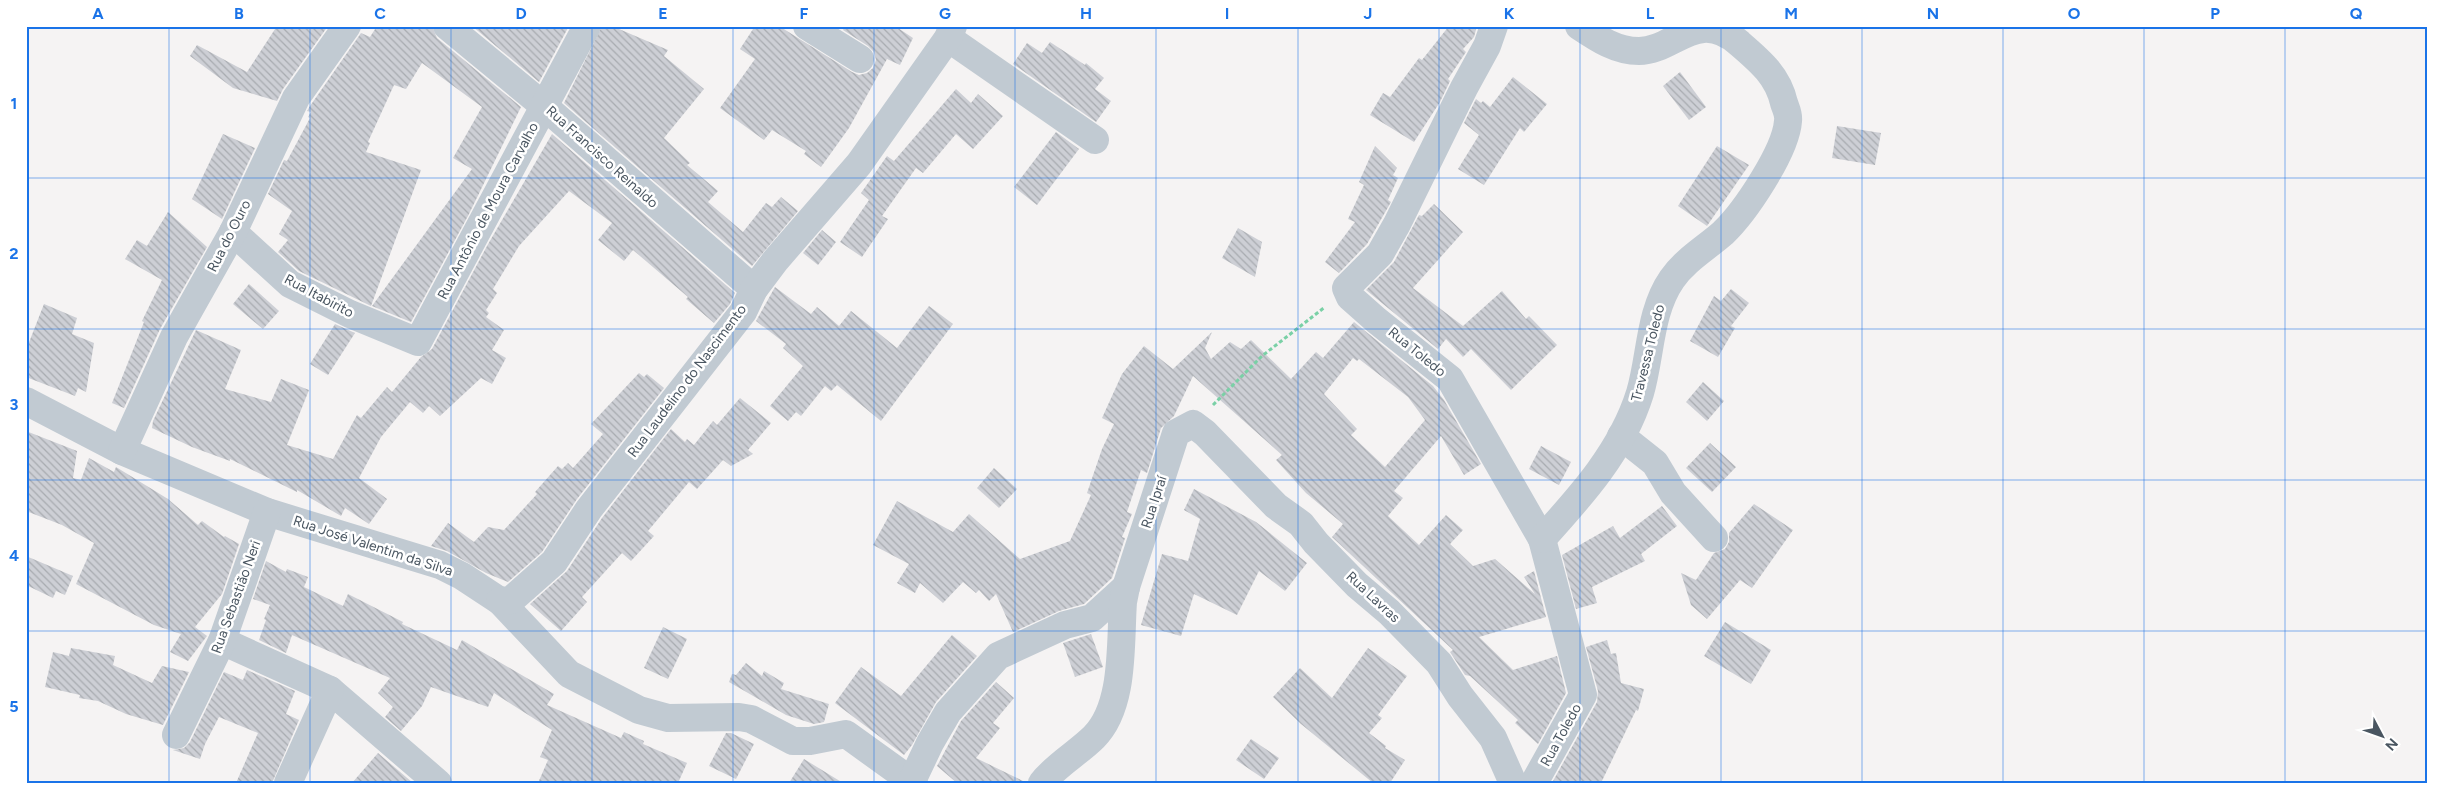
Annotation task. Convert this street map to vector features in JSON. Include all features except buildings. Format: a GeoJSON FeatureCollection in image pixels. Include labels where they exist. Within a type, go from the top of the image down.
{"type":"FeatureCollection","features":[{"type":"Feature","properties":{"kind":"street","name":"Rua do Ouro"},"geometry":{"type":"LineString","coordinates":[[122,451],[174,337],[233,232],[296,98],[347,26]]}},
{"type":"Feature","properties":{"kind":"street","name":"Rua Francisco Reinaldo"},"geometry":{"type":"LineString","coordinates":[[447,26],[544,106],[647,198],[754,289]]}},
{"type":"Feature","properties":{"kind":"street","name":"Rua Antônio de Moura Carvalho"},"geometry":{"type":"LineString","coordinates":[[418,342],[587,26]]}},
{"type":"Feature","properties":{"kind":"street"},"geometry":{"type":"LineString","coordinates":[[807,26],[860,59]]}},
{"type":"Feature","properties":{"kind":"street"},"geometry":{"type":"LineString","coordinates":[[1346,288],[1380,254],[1398,224],[1464,88],[1487,46],[1494,26]]}},
{"type":"Feature","properties":{"kind":"street","name":"Travessa Toledo"},"geometry":{"type":"LineString","coordinates":[[1542,539],[1590,486],[1621,436],[1640,393],[1657,312],[1667,286],[1678,271],[1725,230],[1741,212],[1772,167],[1780,150],[1789,120],[1784,98],[1775,78],[1738,42],[1722,33],[1696,30],[1653,48],[1639,51],[1610,44],[1579,26]]}},
{"type":"Feature","properties":{"kind":"street"},"geometry":{"type":"LineString","coordinates":[[950,32],[1095,140]]}},
{"type":"Feature","properties":{"kind":"street","name":"Rua Laudelino do Nascimento"},"geometry":{"type":"LineString","coordinates":[[500,601],[511,600],[554,562],[590,508],[743,312],[754,289],[775,261],[860,164],[950,32]]}},
{"type":"Feature","properties":{"kind":"street","name":"Rua Itabirito"},"geometry":{"type":"LineString","coordinates":[[233,232],[290,284],[350,314],[418,342]]}},
{"type":"Feature","properties":{"kind":"street","name":"Rua Toledo"},"geometry":{"type":"LineString","coordinates":[[1346,288],[1350,297],[1376,320],[1450,379],[1542,539],[1583,695],[1534,783]]}},
{"type":"Feature","properties":{"kind":"street","name":"Rua José Valentim da Silva"},"geometry":{"type":"LineString","coordinates":[[26,401],[122,451],[268,512],[440,565],[462,576],[500,601],[569,674],[631,706],[668,718],[739,717],[751,720],[793,740],[810,741],[846,734],[913,782]]}},
{"type":"Feature","properties":{"kind":"street","name":"Rua Ipraí"},"geometry":{"type":"LineString","coordinates":[[1042,783],[1095,737],[1109,715],[1116,692],[1123,602],[1126,587],[1176,433],[1193,424],[1205,433]]}},
{"type":"Feature","properties":{"kind":"street","name":"Rua Lavras"},"geometry":{"type":"LineString","coordinates":[[1205,433],[1276,506],[1301,524],[1316,543],[1357,585],[1395,618],[1439,663],[1460,696],[1493,738],[1513,783]]}},
{"type":"Feature","properties":{"kind":"street"},"geometry":{"type":"LineString","coordinates":[[1621,436],[1655,463],[1673,493],[1714,538]]}},
{"type":"Feature","properties":{"kind":"street","name":"Rua Sebastião Neri"},"geometry":{"type":"LineString","coordinates":[[176,735],[222,641],[268,512]]}},
{"type":"Feature","properties":{"kind":"street"},"geometry":{"type":"LineString","coordinates":[[913,782],[930,743],[948,712],[998,656],[1065,625],[1092,618],[1126,587]]}},
{"type":"Feature","properties":{"kind":"street"},"geometry":{"type":"LineString","coordinates":[[222,641],[330,690],[438,783]]}},
{"type":"Feature","properties":{"kind":"street"},"geometry":{"type":"LineString","coordinates":[[288,783],[330,690]]}},
{"type":"Feature","properties":{"kind":"path"},"geometry":{"type":"LineString","coordinates":[[1205,433],[1207,413],[1238,378],[1346,288]]}}]}
